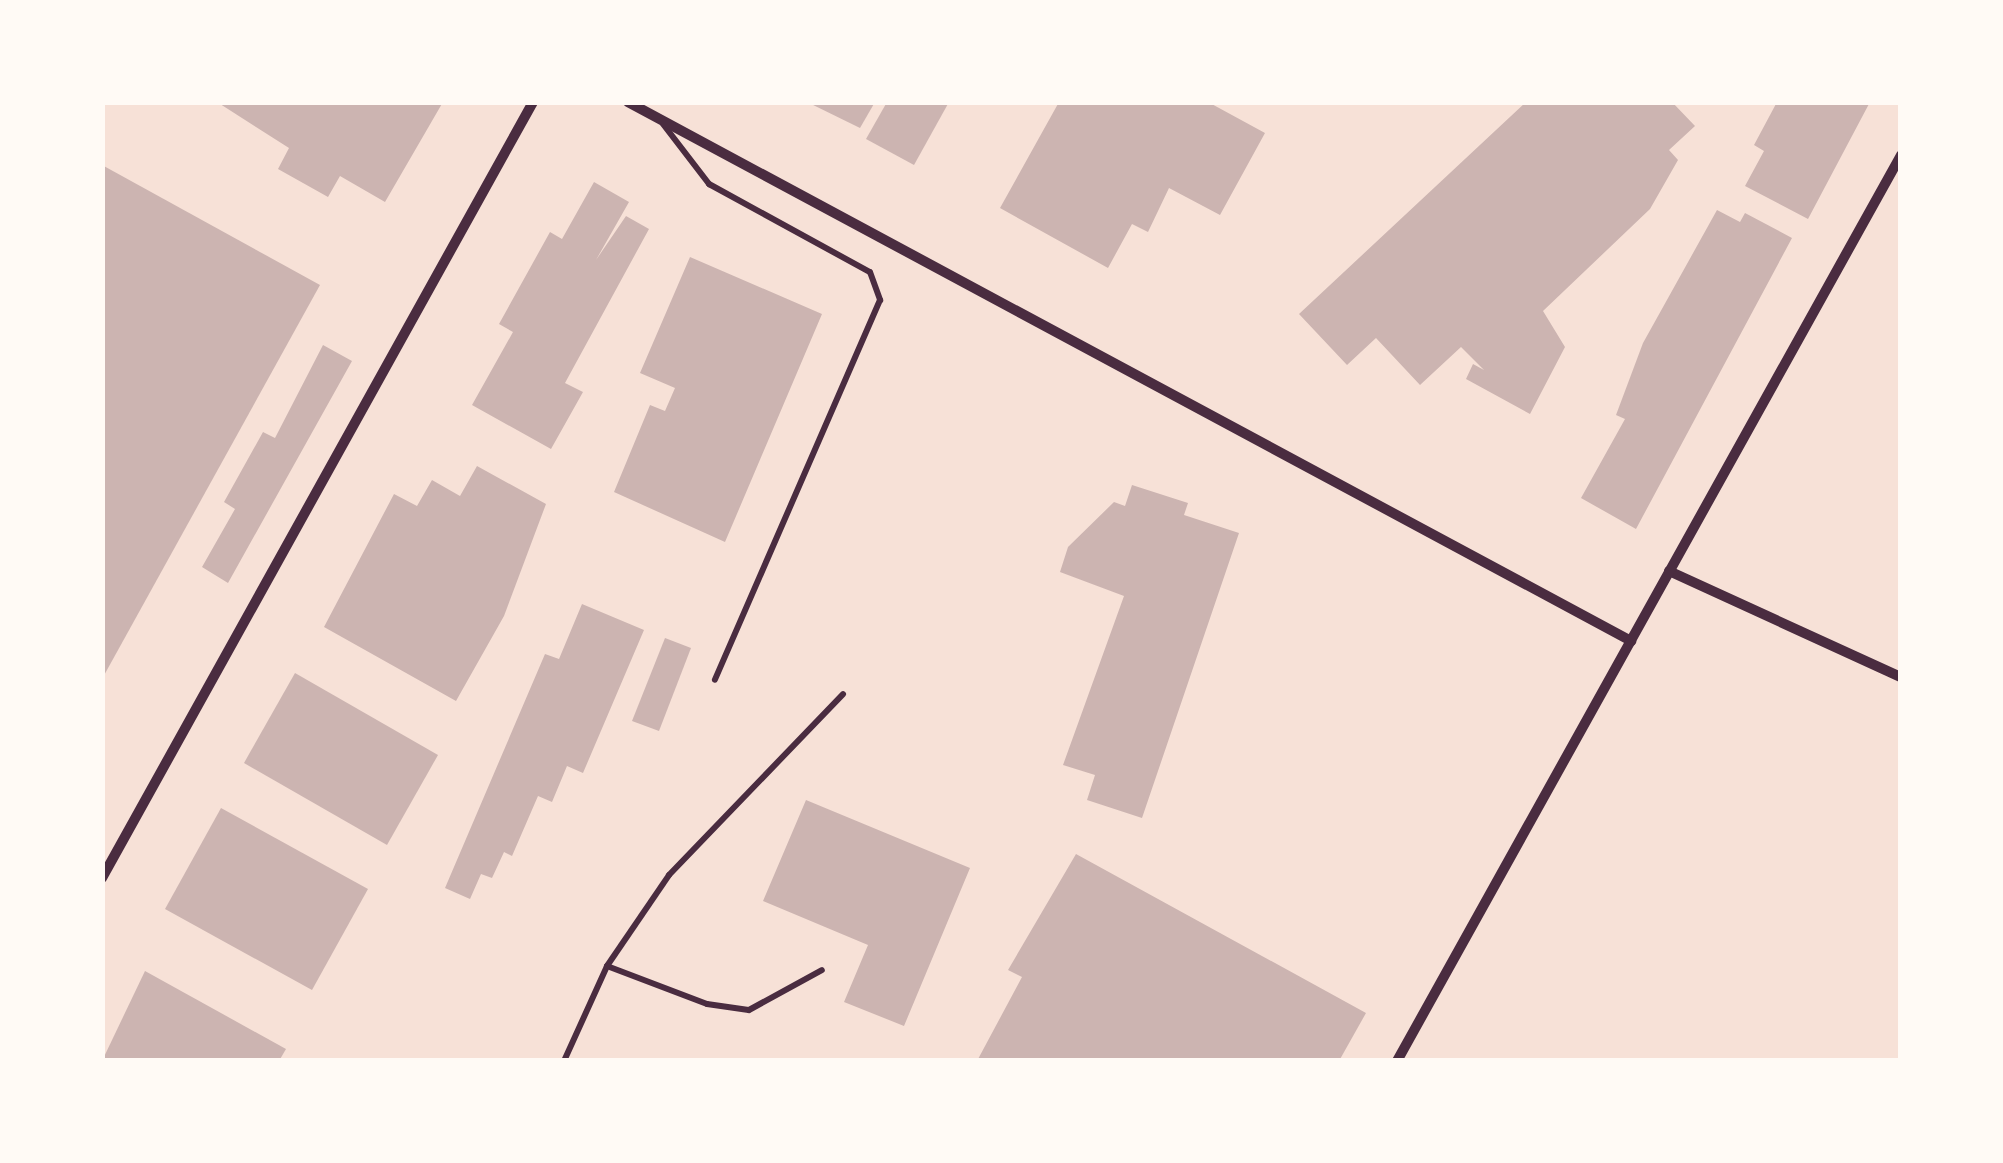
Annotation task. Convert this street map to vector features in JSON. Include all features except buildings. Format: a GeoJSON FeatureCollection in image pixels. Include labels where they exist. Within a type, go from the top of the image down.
{"type":"FeatureCollection","features":[{"type":"Feature","properties":{"kind":"street"},"geometry":{"type":"LineString","coordinates":[[102,878],[533,102]]}},
{"type":"Feature","properties":{"kind":"street"},"geometry":{"type":"LineString","coordinates":[[628,102],[943,276],[1631,641]]}},
{"type":"Feature","properties":{"kind":"street"},"geometry":{"type":"LineString","coordinates":[[1397,1061],[1901,155]]}},
{"type":"Feature","properties":{"kind":"street"},"geometry":{"type":"LineString","coordinates":[[1669,572],[1901,677]]}},
{"type":"Feature","properties":{"kind":"lane"},"geometry":{"type":"LineString","coordinates":[[662,121],[709,184],[870,272],[880,300],[715,680]]}},
{"type":"Feature","properties":{"kind":"lane"},"geometry":{"type":"LineString","coordinates":[[564,1061],[608,966],[669,875],[843,694]]}},
{"type":"Feature","properties":{"kind":"lane"},"geometry":{"type":"LineString","coordinates":[[608,966],[707,1004],[749,1010],[822,970]]}}]}
